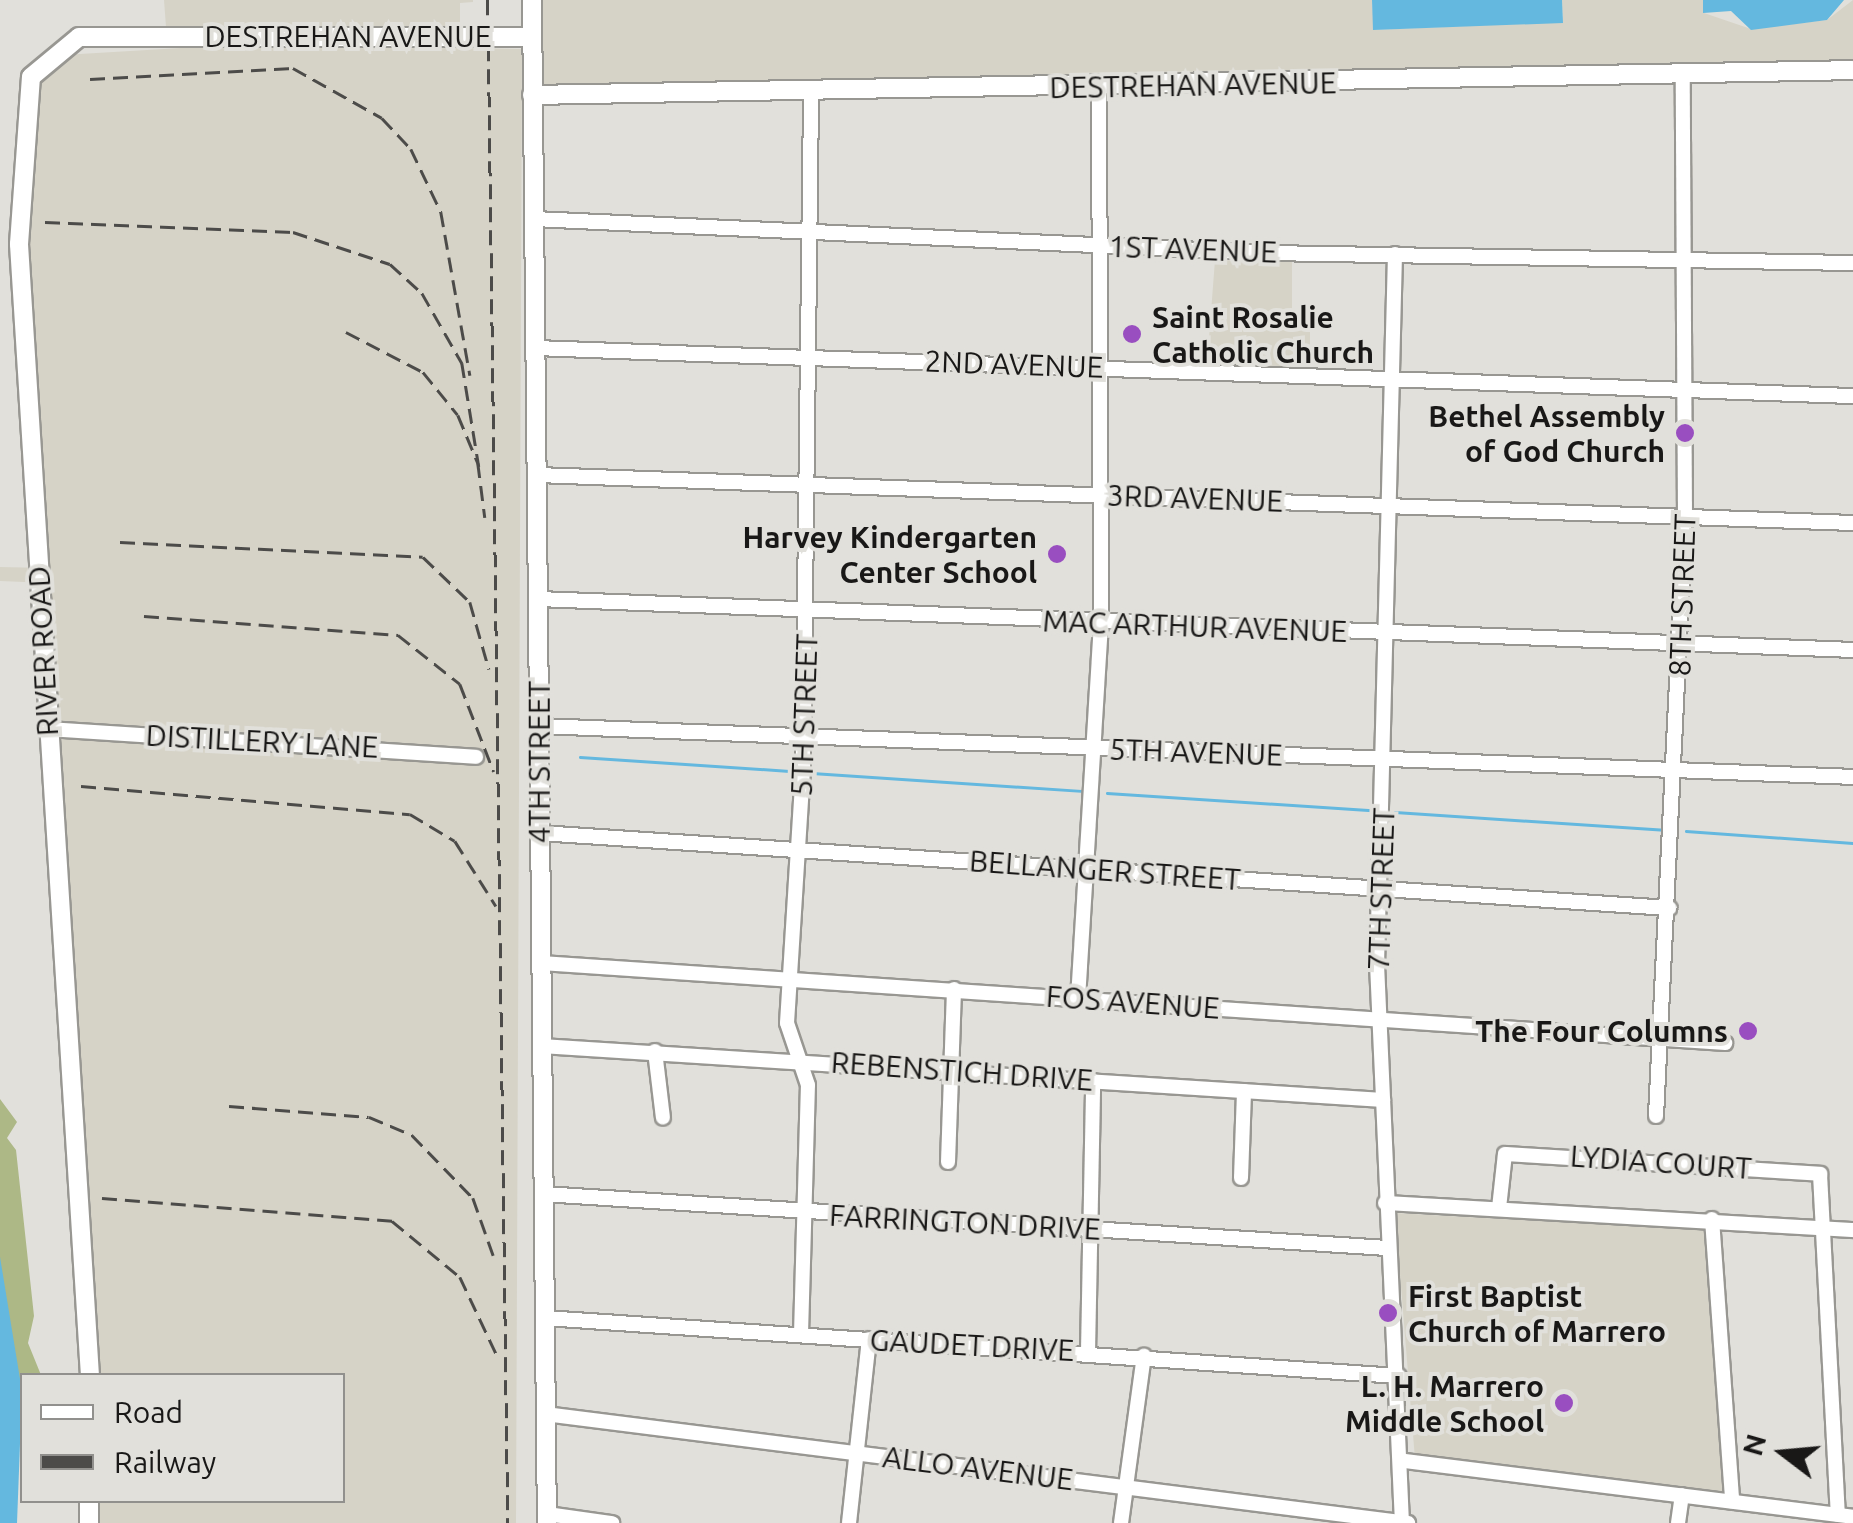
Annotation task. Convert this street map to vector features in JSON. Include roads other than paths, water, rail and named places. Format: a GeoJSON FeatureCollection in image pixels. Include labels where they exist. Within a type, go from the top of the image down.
{"type":"FeatureCollection","features":[{"type":"Feature","properties":{"kind":"main road","name":"4TH STREET"},"geometry":{"type":"LineString","coordinates":[[532,0],[547,1519]]}},
{"type":"Feature","properties":{"kind":"main road","name":"DESTREHAN AVENUE"},"geometry":{"type":"LineString","coordinates":[[164,36],[532,37]]}},
{"type":"Feature","properties":{"kind":"main road","name":"RIVER ROAD"},"geometry":{"type":"LineString","coordinates":[[90,1373],[19,244],[26,99],[31,77],[60,44],[164,36]]}},
{"type":"Feature","properties":{"kind":"main road","name":"DESTREHAN AVENUE"},"geometry":{"type":"LineString","coordinates":[[532,95],[1853,70]]}},
{"type":"Feature","properties":{"kind":"street","name":"8TH STREET"},"geometry":{"type":"LineString","coordinates":[[1656,1116],[1678,771],[1685,517],[1683,74]]}},
{"type":"Feature","properties":{"kind":"street"},"geometry":{"type":"LineString","coordinates":[[1078,999],[1091,868],[1104,494],[1099,87]]}},
{"type":"Feature","properties":{"kind":"street","name":"5TH STREET"},"geometry":{"type":"LineString","coordinates":[[801,1334],[801,1060],[787,1023],[804,738],[813,357],[812,92]]}},
{"type":"Feature","properties":{"kind":"street","name":"1ST AVENUE"},"geometry":{"type":"LineString","coordinates":[[534,220],[1103,246],[1686,264],[1853,263]]}},
{"type":"Feature","properties":{"kind":"street","name":"7TH STREET"},"geometry":{"type":"LineString","coordinates":[[1396,254],[1395,506],[1380,889],[1379,1018],[1387,1248],[1406,1462],[1402,1522]]}},
{"type":"Feature","properties":{"kind":"street","name":"2ND AVENUE"},"geometry":{"type":"LineString","coordinates":[[535,348],[1853,396]]}},
{"type":"Feature","properties":{"kind":"street","name":"3RD AVENUE"},"geometry":{"type":"LineString","coordinates":[[536,475],[1853,522]]}},
{"type":"Feature","properties":{"kind":"street","name":"MAC ARTHUR AVENUE"},"geometry":{"type":"LineString","coordinates":[[538,600],[1853,650]]}},
{"type":"Feature","properties":{"kind":"street","name":"5TH AVENUE"},"geometry":{"type":"LineString","coordinates":[[539,726],[1853,777]]}},
{"type":"Feature","properties":{"kind":"street","name":"DISTILLERY LANE"},"geometry":{"type":"LineString","coordinates":[[47,729],[476,758]]}},
{"type":"Feature","properties":{"kind":"street","name":"BELLANGER STREET"},"geometry":{"type":"LineString","coordinates":[[540,833],[1670,908]]}},
{"type":"Feature","properties":{"kind":"street","name":"FOS AVENUE"},"geometry":{"type":"LineString","coordinates":[[541,963],[1725,1043]]}},
{"type":"Feature","properties":{"kind":"street"},"geometry":{"type":"LineString","coordinates":[[948,1162],[954,989]]}},
{"type":"Feature","properties":{"kind":"street","name":"REBENSTICH DRIVE"},"geometry":{"type":"LineString","coordinates":[[541,1046],[1383,1100]]}},
{"type":"Feature","properties":{"kind":"street"},"geometry":{"type":"LineString","coordinates":[[655,1051],[663,1118]]}},
{"type":"Feature","properties":{"kind":"street"},"geometry":{"type":"LineString","coordinates":[[1088,1352],[1093,1081]]}},
{"type":"Feature","properties":{"kind":"street"},"geometry":{"type":"LineString","coordinates":[[1241,1178],[1244,1092]]}},
{"type":"Feature","properties":{"kind":"street","name":"LYDIA COURT"},"geometry":{"type":"LineString","coordinates":[[1500,1208],[1505,1154],[1628,1158],[1820,1174],[1823,1228]]}},
{"type":"Feature","properties":{"kind":"street","name":"FARRINGTON DRIVE"},"geometry":{"type":"LineString","coordinates":[[543,1194],[1387,1248]]}},
{"type":"Feature","properties":{"kind":"street"},"geometry":{"type":"LineString","coordinates":[[1385,1203],[1853,1230]]}},
{"type":"Feature","properties":{"kind":"street"},"geometry":{"type":"LineString","coordinates":[[1712,1220],[1732,1501]]}},
{"type":"Feature","properties":{"kind":"street"},"geometry":{"type":"LineString","coordinates":[[1406,1462],[1846,1516],[1823,1228]]}},
{"type":"Feature","properties":{"kind":"street","name":"GAUDET DRIVE"},"geometry":{"type":"LineString","coordinates":[[545,1318],[1399,1376]]}},
{"type":"Feature","properties":{"kind":"street"},"geometry":{"type":"LineString","coordinates":[[849,1523],[869,1340]]}},
{"type":"Feature","properties":{"kind":"street"},"geometry":{"type":"LineString","coordinates":[[1122,1523],[1144,1356]]}},
{"type":"Feature","properties":{"kind":"street","name":"ALLO AVENUE"},"geometry":{"type":"LineString","coordinates":[[545,1414],[1411,1523]]}},
{"type":"Feature","properties":{"kind":"street"},"geometry":{"type":"LineString","coordinates":[[1678,1523],[1682,1495]]}},
{"type":"Feature","properties":{"kind":"street"},"geometry":{"type":"LineString","coordinates":[[547,1519],[612,1523]]}},
{"type":"Feature","properties":{"kind":"water"},"geometry":{"type":"Polygon","coordinates":[[[1372,0],[1562,0],[1563,23],[1373,30],[1372,0]]]}},
{"type":"Feature","properties":{"kind":"water"},"geometry":{"type":"Polygon","coordinates":[[[1703,0],[1844,0],[1827,20],[1751,30],[1731,11],[1703,13],[1703,0]]]}},
{"type":"Feature","properties":{"kind":"water"},"geometry":{"type":"Polygon","coordinates":[[[0,1257],[20,1379],[20,1444],[17,1523],[0,1523],[0,1257]]]}},
{"type":"Feature","properties":{"kind":"waterway"},"geometry":{"type":"LineString","coordinates":[[580,757],[793,771]]}},
{"type":"Feature","properties":{"kind":"waterway"},"geometry":{"type":"LineString","coordinates":[[812,773],[1084,791]]}},
{"type":"Feature","properties":{"kind":"waterway"},"geometry":{"type":"LineString","coordinates":[[1107,793],[1371,810]]}},
{"type":"Feature","properties":{"kind":"waterway"},"geometry":{"type":"LineString","coordinates":[[1395,812],[1663,830]]}},
{"type":"Feature","properties":{"kind":"waterway"},"geometry":{"type":"LineString","coordinates":[[1686,831],[1853,843]]}},
{"type":"Feature","properties":{"kind":"railway"},"geometry":{"type":"LineString","coordinates":[[488,0],[508,1523]]}},
{"type":"Feature","properties":{"kind":"railway"},"geometry":{"type":"LineString","coordinates":[[90,79],[293,68],[382,118],[411,149],[441,212],[470,375]]}},
{"type":"Feature","properties":{"kind":"railway"},"geometry":{"type":"LineString","coordinates":[[45,222],[293,232],[390,264],[422,293],[462,363],[479,467]]}},
{"type":"Feature","properties":{"kind":"railway"},"geometry":{"type":"LineString","coordinates":[[346,332],[423,372],[458,415],[478,463],[485,518]]}},
{"type":"Feature","properties":{"kind":"railway"},"geometry":{"type":"LineString","coordinates":[[120,542],[423,557],[470,602],[489,669]]}},
{"type":"Feature","properties":{"kind":"railway"},"geometry":{"type":"LineString","coordinates":[[144,616],[398,635],[460,684],[494,772]]}},
{"type":"Feature","properties":{"kind":"railway"},"geometry":{"type":"LineString","coordinates":[[81,786],[410,814],[455,841],[496,906]]}},
{"type":"Feature","properties":{"kind":"railway"},"geometry":{"type":"LineString","coordinates":[[229,1106],[369,1117],[412,1135],[473,1198],[495,1260]]}},
{"type":"Feature","properties":{"kind":"railway"},"geometry":{"type":"LineString","coordinates":[[102,1198],[392,1221],[460,1277],[496,1353]]}},
{"type":"Feature","properties":{"kind":"place","name":"Saint Rosalie Catholic Church"},"geometry":{"type":"Point","coordinates":[1132,334]}},
{"type":"Feature","properties":{"kind":"place","name":"Bethel Assembly of God Church"},"geometry":{"type":"Point","coordinates":[1685,433]}},
{"type":"Feature","properties":{"kind":"place","name":"Harvey Kindergarten Center School"},"geometry":{"type":"Point","coordinates":[1057,554]}},
{"type":"Feature","properties":{"kind":"place","name":"The Four Columns"},"geometry":{"type":"Point","coordinates":[1748,1031]}},
{"type":"Feature","properties":{"kind":"place","name":"First Baptist Church of Marrero"},"geometry":{"type":"Point","coordinates":[1388,1313]}},
{"type":"Feature","properties":{"kind":"place","name":"L. H. Marrero Middle School"},"geometry":{"type":"Point","coordinates":[1564,1403]}}]}
